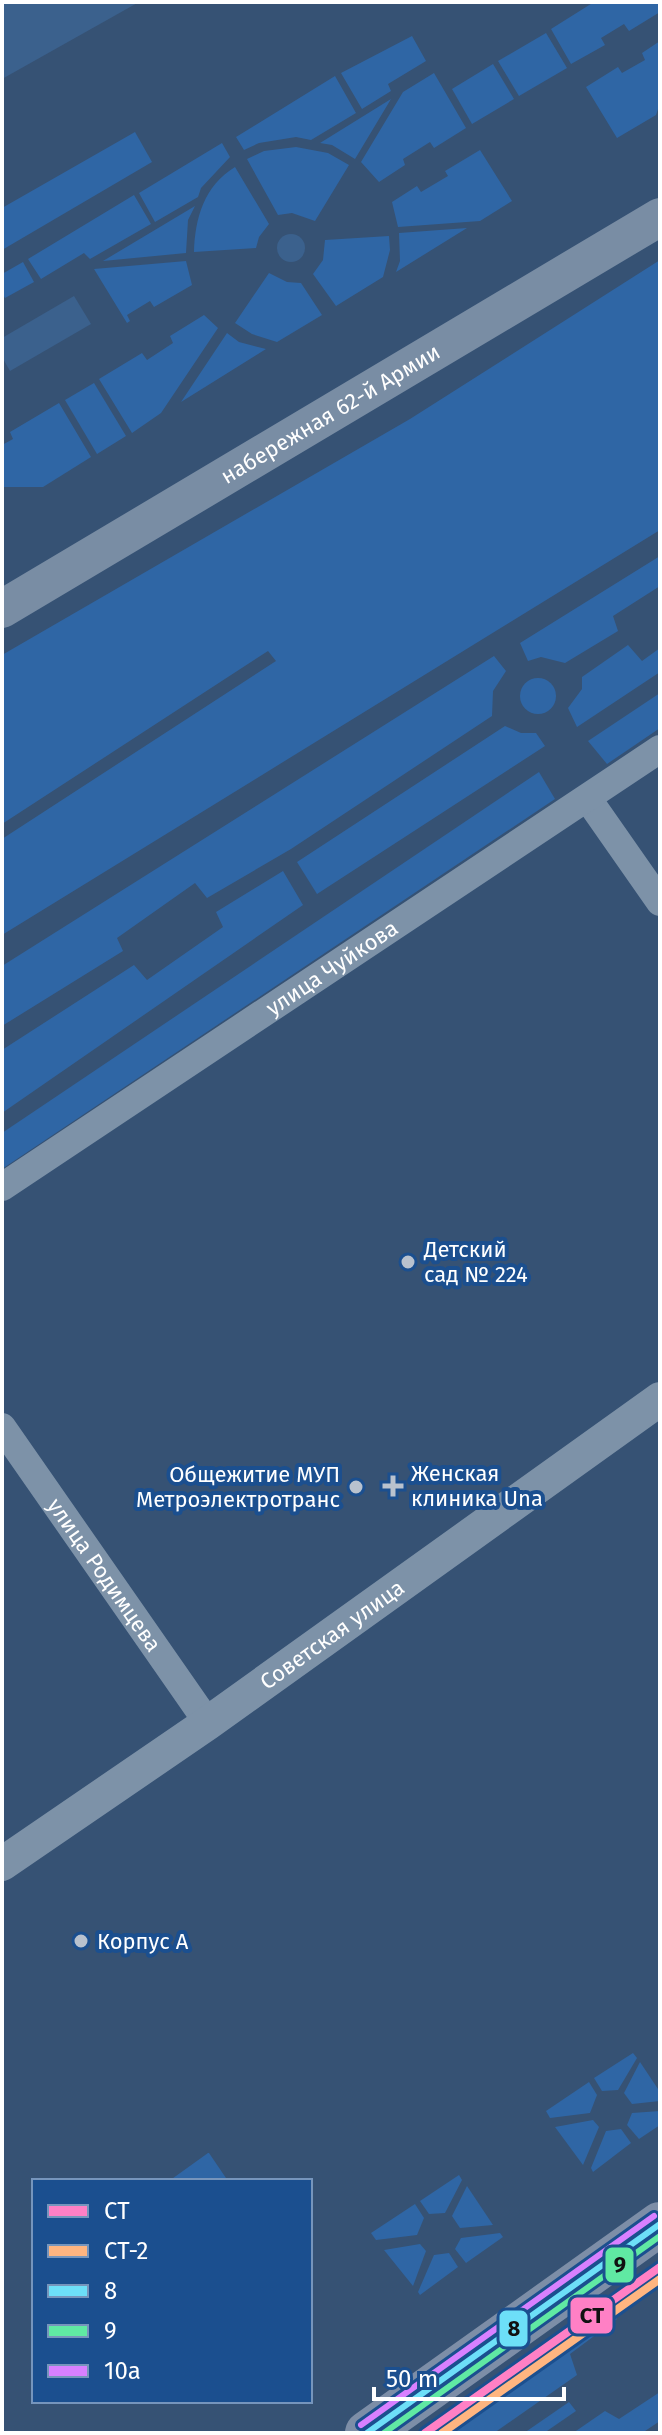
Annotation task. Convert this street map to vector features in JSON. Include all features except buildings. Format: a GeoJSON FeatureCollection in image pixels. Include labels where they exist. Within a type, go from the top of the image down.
{"type":"FeatureCollection","features":[{"type":"Feature","properties":{"kind":"main road","name":"набережная 62-й Армии"},"geometry":{"type":"LineString","coordinates":[[2,609],[660,217]]}},
{"type":"Feature","properties":{"kind":"main road"},"geometry":{"type":"LineString","coordinates":[[367,2433],[660,2224]]}},
{"type":"Feature","properties":{"kind":"street","name":"улица Чуйкова"},"geometry":{"type":"LineString","coordinates":[[2,1187],[660,749]]}},
{"type":"Feature","properties":{"kind":"street"},"geometry":{"type":"LineString","coordinates":[[588,799],[660,902]]}},
{"type":"Feature","properties":{"kind":"street","name":"Советская улица"},"geometry":{"type":"LineString","coordinates":[[2,1864],[208,1723],[660,1399]]}},
{"type":"Feature","properties":{"kind":"street","name":"улица Родимцева"},"geometry":{"type":"LineString","coordinates":[[2,1427],[208,1723]]}},
{"type":"Feature","properties":{"kind":"shaded area"},"geometry":{"type":"Polygon","coordinates":[[[2,2],[139,2],[2,79],[2,2]]]}},
{"type":"Feature","properties":{"kind":"shaded area"},"geometry":{"type":"Polygon","coordinates":[[[594,2],[660,2],[660,12],[629,31],[624,24],[601,38],[605,45],[571,64],[551,29],[594,2]]]}},
{"type":"Feature","properties":{"kind":"shaded area"},"geometry":{"type":"Polygon","coordinates":[[[546,33],[567,68],[519,96],[498,61],[546,33]]]}},
{"type":"Feature","properties":{"kind":"shaded area"},"geometry":{"type":"Polygon","coordinates":[[[412,36],[426,61],[388,84],[391,91],[362,109],[341,73],[412,36]]]}},
{"type":"Feature","properties":{"kind":"shaded area"},"geometry":{"type":"Polygon","coordinates":[[[660,41],[660,103],[656,115],[617,138],[586,87],[618,67],[622,73],[645,60],[642,53],[660,41]]]}},
{"type":"Feature","properties":{"kind":"shaded area"},"geometry":{"type":"Polygon","coordinates":[[[493,64],[514,99],[472,124],[452,89],[493,64]]]}},
{"type":"Feature","properties":{"kind":"shaded area"},"geometry":{"type":"Polygon","coordinates":[[[434,73],[466,128],[434,148],[430,142],[403,159],[405,165],[379,182],[361,162],[403,92],[434,73]]]}},
{"type":"Feature","properties":{"kind":"shaded area"},"geometry":{"type":"Polygon","coordinates":[[[335,76],[356,113],[311,140],[296,137],[259,143],[244,150],[236,137],[335,76]]]}},
{"type":"Feature","properties":{"kind":"shaded area"},"geometry":{"type":"Polygon","coordinates":[[[391,99],[355,159],[332,145],[320,143],[391,99]]]}},
{"type":"Feature","properties":{"kind":"shaded area"},"geometry":{"type":"Polygon","coordinates":[[[135,132],[152,162],[2,250],[2,208],[135,132]]]}},
{"type":"Feature","properties":{"kind":"shaded area"},"geometry":{"type":"Polygon","coordinates":[[[222,143],[230,157],[201,188],[198,197],[155,222],[139,193],[222,143]]]}},
{"type":"Feature","properties":{"kind":"shaded area"},"geometry":{"type":"Polygon","coordinates":[[[296,147],[328,153],[349,165],[315,221],[292,213],[278,215],[247,159],[264,151],[296,147]]]}},
{"type":"Feature","properties":{"kind":"shaded area"},"geometry":{"type":"Polygon","coordinates":[[[480,150],[512,201],[480,221],[398,227],[392,202],[417,186],[421,192],[448,176],[445,171],[480,150]]]}},
{"type":"Feature","properties":{"kind":"shaded area"},"geometry":{"type":"Polygon","coordinates":[[[235,167],[269,224],[259,237],[256,248],[194,252],[196,227],[203,204],[216,184],[235,167]]]}},
{"type":"Feature","properties":{"kind":"shaded area"},"geometry":{"type":"Polygon","coordinates":[[[134,195],[151,224],[90,259],[84,253],[41,279],[28,259],[134,195]]]}},
{"type":"Feature","properties":{"kind":"shaded area"},"geometry":{"type":"Polygon","coordinates":[[[195,206],[188,220],[186,253],[103,261],[195,206]]]}},
{"type":"Feature","properties":{"kind":"shaded area"},"geometry":{"type":"Polygon","coordinates":[[[467,228],[396,272],[400,261],[399,233],[467,228]]]}},
{"type":"Feature","properties":{"kind":"shaded area"},"geometry":{"type":"Polygon","coordinates":[[[291,234],[301,238],[305,248],[301,258],[291,262],[281,258],[277,248],[281,238],[291,234]]]}},
{"type":"Feature","properties":{"kind":"shaded area"},"geometry":{"type":"Polygon","coordinates":[[[389,236],[390,250],[383,277],[336,306],[313,274],[323,260],[325,240],[389,236]]]}},
{"type":"Feature","properties":{"kind":"shaded area"},"geometry":{"type":"Polygon","coordinates":[[[660,260],[660,530],[2,935],[2,839],[276,661],[268,651],[2,824],[2,655],[410,419],[660,260]]]}},
{"type":"Feature","properties":{"kind":"shaded area"},"geometry":{"type":"Polygon","coordinates":[[[186,261],[192,285],[154,307],[150,301],[127,315],[130,321],[127,323],[94,269],[186,261]]]}},
{"type":"Feature","properties":{"kind":"shaded area"},"geometry":{"type":"Polygon","coordinates":[[[23,262],[34,282],[5,298],[2,274],[23,262]]]}},
{"type":"Feature","properties":{"kind":"shaded area"},"geometry":{"type":"Polygon","coordinates":[[[269,273],[287,282],[301,283],[322,315],[277,342],[252,334],[235,323],[269,273]]]}},
{"type":"Feature","properties":{"kind":"shaded area"},"geometry":{"type":"Polygon","coordinates":[[[74,296],[91,324],[10,371],[2,357],[2,338],[74,296]]]}},
{"type":"Feature","properties":{"kind":"shaded area"},"geometry":{"type":"Polygon","coordinates":[[[204,315],[218,328],[161,413],[132,433],[99,379],[142,353],[147,360],[173,343],[170,336],[204,315]]]}},
{"type":"Feature","properties":{"kind":"shaded area"},"geometry":{"type":"Polygon","coordinates":[[[227,333],[239,342],[266,349],[181,402],[227,333]]]}},
{"type":"Feature","properties":{"kind":"shaded area"},"geometry":{"type":"Polygon","coordinates":[[[94,383],[126,436],[97,454],[65,400],[94,383]]]}},
{"type":"Feature","properties":{"kind":"shaded area"},"geometry":{"type":"Polygon","coordinates":[[[59,403],[91,457],[43,487],[2,487],[2,445],[13,439],[10,432],[59,403]]]}},
{"type":"Feature","properties":{"kind":"shaded area"},"geometry":{"type":"Polygon","coordinates":[[[660,556],[660,586],[613,616],[618,631],[565,663],[541,657],[528,661],[520,643],[660,556]]]}},
{"type":"Feature","properties":{"kind":"shaded area"},"geometry":{"type":"Polygon","coordinates":[[[628,645],[642,661],[660,648],[660,672],[577,727],[568,708],[582,689],[582,677],[628,645]]]}},
{"type":"Feature","properties":{"kind":"shaded area"},"geometry":{"type":"Polygon","coordinates":[[[494,656],[506,671],[493,691],[492,716],[291,849],[207,898],[195,883],[117,938],[123,951],[2,1026],[2,966],[494,656]]]}},
{"type":"Feature","properties":{"kind":"shaded area"},"geometry":{"type":"Polygon","coordinates":[[[538,678],[551,683],[556,696],[551,709],[538,714],[525,709],[520,696],[525,683],[538,678]]]}},
{"type":"Feature","properties":{"kind":"shaded area"},"geometry":{"type":"Polygon","coordinates":[[[660,693],[660,728],[607,764],[588,741],[660,693]]]}},
{"type":"Feature","properties":{"kind":"shaded area"},"geometry":{"type":"Polygon","coordinates":[[[505,726],[521,733],[536,733],[545,746],[317,894],[297,862],[505,726]]]}},
{"type":"Feature","properties":{"kind":"shaded area"},"geometry":{"type":"Polygon","coordinates":[[[539,772],[555,799],[2,1169],[2,1133],[539,772]]]}},
{"type":"Feature","properties":{"kind":"shaded area"},"geometry":{"type":"Polygon","coordinates":[[[283,871],[303,905],[2,1113],[2,1050],[134,965],[147,980],[223,927],[216,912],[283,871]]]}},
{"type":"Feature","properties":{"kind":"shaded area"},"geometry":{"type":"Polygon","coordinates":[[[633,2053],[637,2058],[618,2090],[602,2091],[594,2078],[633,2053]]]}},
{"type":"Feature","properties":{"kind":"shaded area"},"geometry":{"type":"Polygon","coordinates":[[[640,2062],[660,2092],[660,2101],[632,2104],[624,2093],[640,2062]]]}},
{"type":"Feature","properties":{"kind":"shaded area"},"geometry":{"type":"Polygon","coordinates":[[[589,2082],[597,2095],[590,2113],[550,2118],[546,2111],[589,2082]]]}},
{"type":"Feature","properties":{"kind":"shaded area"},"geometry":{"type":"Polygon","coordinates":[[[660,2111],[660,2125],[639,2139],[627,2125],[632,2113],[660,2111]]]}},
{"type":"Feature","properties":{"kind":"shaded area"},"geometry":{"type":"Polygon","coordinates":[[[593,2120],[599,2127],[583,2165],[555,2127],[593,2120]]]}},
{"type":"Feature","properties":{"kind":"shaded area"},"geometry":{"type":"Polygon","coordinates":[[[621,2129],[631,2143],[593,2172],[591,2168],[606,2131],[621,2129]]]}},
{"type":"Feature","properties":{"kind":"shaded area"},"geometry":{"type":"Polygon","coordinates":[[[208,2153],[227,2179],[172,2179],[208,2153]]]}},
{"type":"Feature","properties":{"kind":"shaded area"},"geometry":{"type":"Polygon","coordinates":[[[459,2175],[462,2180],[445,2213],[429,2214],[420,2201],[459,2175]]]}},
{"type":"Feature","properties":{"kind":"shaded area"},"geometry":{"type":"Polygon","coordinates":[[[467,2186],[493,2225],[460,2228],[452,2216],[467,2186]]]}},
{"type":"Feature","properties":{"kind":"shaded area"},"geometry":{"type":"Polygon","coordinates":[[[415,2204],[424,2218],[417,2235],[376,2240],[371,2233],[415,2204]]]}},
{"type":"Feature","properties":{"kind":"shaded area"},"geometry":{"type":"Polygon","coordinates":[[[500,2233],[503,2237],[466,2263],[455,2249],[461,2238],[500,2233]]]}},
{"type":"Feature","properties":{"kind":"shaded area"},"geometry":{"type":"Polygon","coordinates":[[[420,2244],[426,2251],[413,2286],[384,2250],[420,2244]]]}},
{"type":"Feature","properties":{"kind":"shaded area"},"geometry":{"type":"Polygon","coordinates":[[[449,2253],[458,2267],[420,2295],[418,2292],[434,2255],[449,2253]]]}},
{"type":"Feature","properties":{"kind":"shaded area"},"geometry":{"type":"Polygon","coordinates":[[[607,2306],[617,2319],[570,2354],[577,2375],[494,2433],[420,2433],[514,2366],[607,2306]]]}},
{"type":"Feature","properties":{"kind":"shaded area"},"geometry":{"type":"Polygon","coordinates":[[[660,2392],[660,2421],[642,2433],[573,2433],[605,2411],[619,2419],[660,2392]]]}},
{"type":"Feature","properties":{"kind":"shaded area"},"geometry":{"type":"Polygon","coordinates":[[[569,2402],[576,2411],[544,2433],[524,2433],[569,2402]]]}},
{"type":"Feature","properties":{"kind":"transit line","name":"10а"},"geometry":{"type":"LineString","coordinates":[[361,2425],[654,2216]]}},
{"type":"Feature","properties":{"kind":"transit line","name":"8"},"geometry":{"type":"LineString","coordinates":[[367,2433],[660,2224]]}},
{"type":"Feature","properties":{"kind":"transit line","name":"9"},"geometry":{"type":"LineString","coordinates":[[384,2433],[660,2236]]}},
{"type":"Feature","properties":{"kind":"transit line","name":"СТ"},"geometry":{"type":"LineString","coordinates":[[425,2433],[660,2267]]}},
{"type":"Feature","properties":{"kind":"transit line","name":"СТ-2"},"geometry":{"type":"LineString","coordinates":[[442,2433],[660,2279]]}},
{"type":"Feature","properties":{"kind":"place","name":"Детский сад № 224"},"geometry":{"type":"Point","coordinates":[408,1262]}},
{"type":"Feature","properties":{"kind":"place","name":"Женская клиника Una"},"geometry":{"type":"Point","coordinates":[393,1486]}},
{"type":"Feature","properties":{"kind":"place","name":"Общежитие МУП Метроэлектротранс"},"geometry":{"type":"Point","coordinates":[356,1487]}},
{"type":"Feature","properties":{"kind":"place","name":"Корпус А"},"geometry":{"type":"Point","coordinates":[81,1941]}}]}
